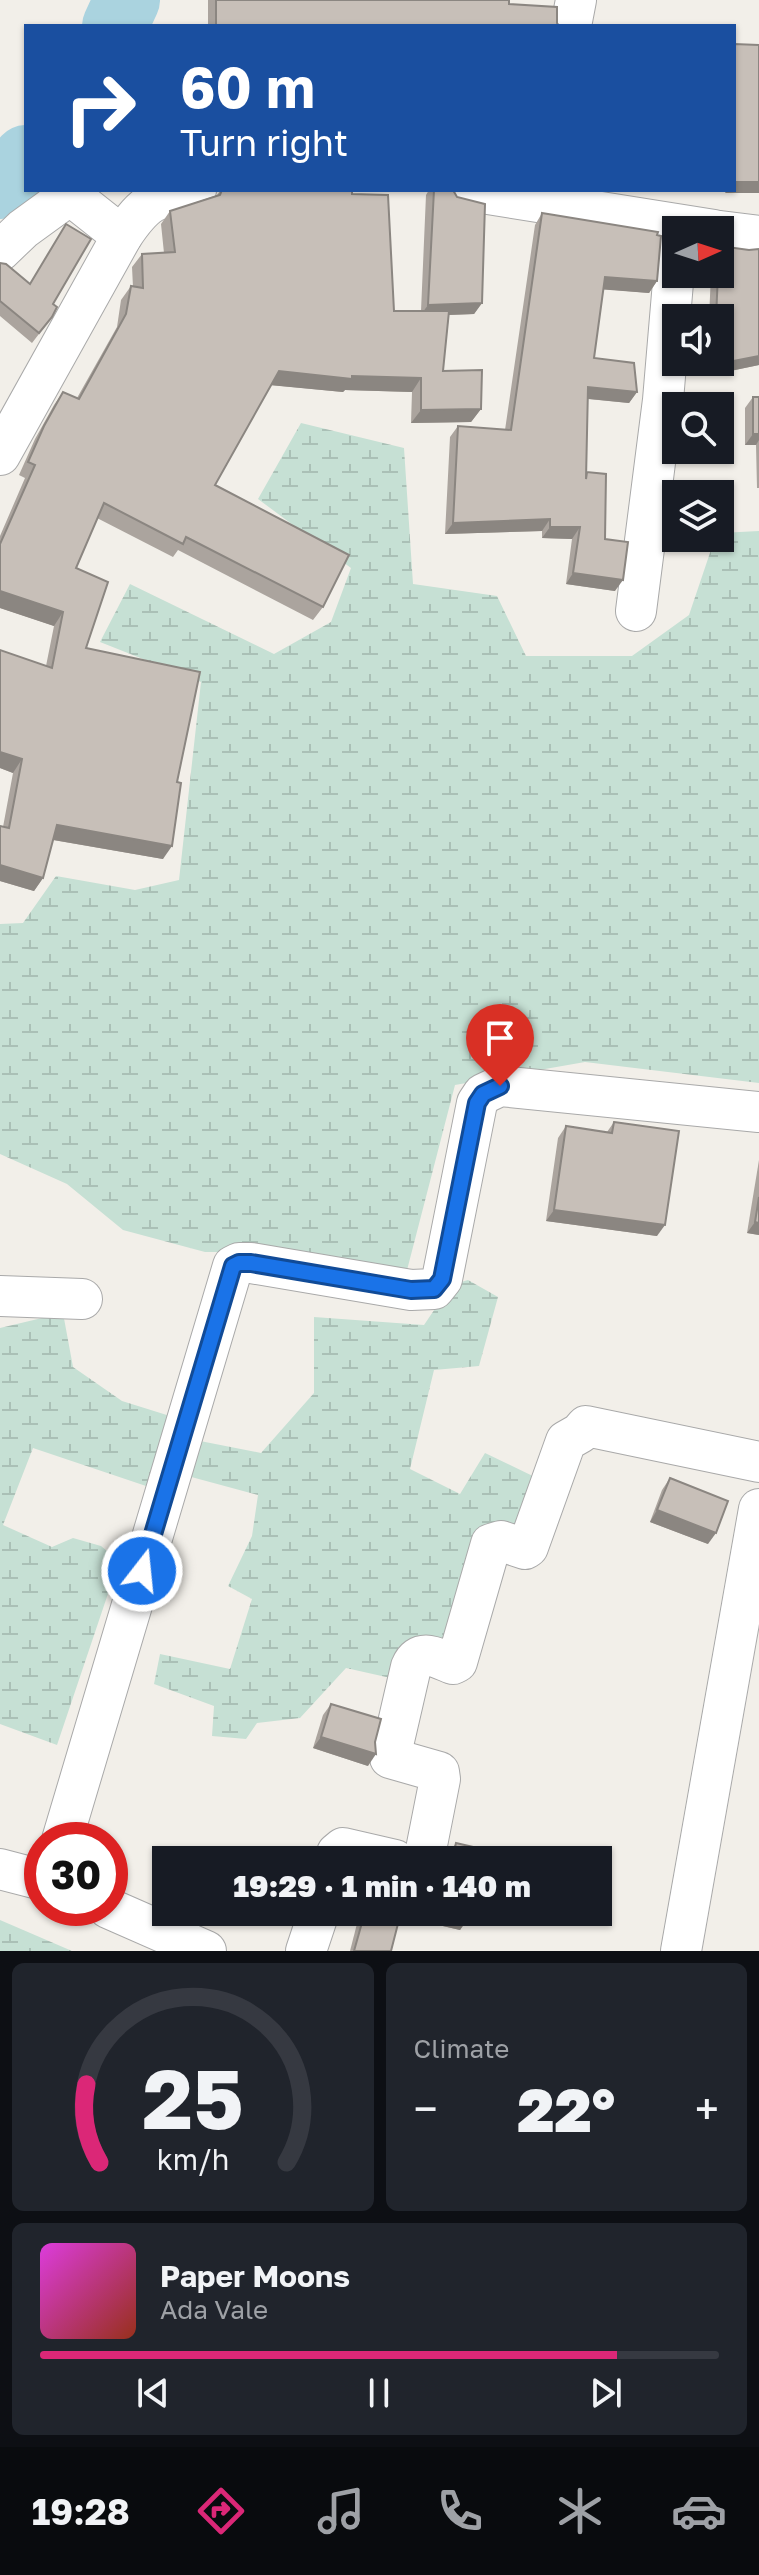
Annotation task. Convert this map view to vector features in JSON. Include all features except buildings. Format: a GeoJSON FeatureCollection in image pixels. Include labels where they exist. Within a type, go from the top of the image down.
{"type":"FeatureCollection","features":[{"type":"Feature","properties":{"kind":"street"},"geometry":{"type":"LineString","coordinates":[[571,24],[576,0]]}},
{"type":"Feature","properties":{"kind":"street"},"geometry":{"type":"LineString","coordinates":[[0,455],[139,210],[166,195],[184,192]]}},
{"type":"Feature","properties":{"kind":"street"},"geometry":{"type":"LineString","coordinates":[[492,192],[536,195],[662,227]]}},
{"type":"Feature","properties":{"kind":"street"},"geometry":{"type":"LineString","coordinates":[[0,251],[23,229],[67,197],[74,198],[122,236]]}},
{"type":"Feature","properties":{"kind":"street"},"geometry":{"type":"LineString","coordinates":[[734,233],[759,236]]}},
{"type":"Feature","properties":{"kind":"street"},"geometry":{"type":"LineString","coordinates":[[636,611],[678,288]]}},
{"type":"Feature","properties":{"kind":"street"},"geometry":{"type":"LineString","coordinates":[[67,1822],[233,1266],[251,1263],[411,1290],[434,1289],[442,1279],[477,1103],[483,1094],[500,1086],[759,1112]]}},
{"type":"Feature","properties":{"kind":"street"},"geometry":{"type":"LineString","coordinates":[[0,1296],[82,1299]]}},
{"type":"Feature","properties":{"kind":"street"},"geometry":{"type":"LineString","coordinates":[[426,1846],[439,1772],[390,1758],[411,1667],[419,1655],[453,1664],[457,1662],[491,1544],[501,1541],[525,1549],[528,1547],[566,1441],[586,1426],[759,1462]]}},
{"type":"Feature","properties":{"kind":"street"},"geometry":{"type":"LineString","coordinates":[[681,1951],[759,1509]]}},
{"type":"Feature","properties":{"kind":"street"},"geometry":{"type":"LineString","coordinates":[[0,1869],[24,1875]]}},
{"type":"Feature","properties":{"kind":"street"},"geometry":{"type":"LineString","coordinates":[[128,1917],[206,1951]]}},
{"type":"Feature","properties":{"kind":"street"},"geometry":{"type":"LineString","coordinates":[[306,1951],[314,1926]]}},
{"type":"Feature","properties":{"kind":"green space"},"geometry":{"type":"Polygon","coordinates":[[[301,423],[404,448],[413,584],[497,596],[526,656],[632,656],[689,615],[710,552],[734,552],[734,532],[759,531],[759,1083],[585,1062],[455,1085],[406,1274],[256,1252],[205,1252],[123,1230],[67,1184],[0,1154],[0,924],[23,923],[56,876],[135,890],[179,880],[201,682],[100,642],[130,584],[274,654],[331,622],[351,568],[258,499],[301,423]]]}},
{"type":"Feature","properties":{"kind":"green space"},"geometry":{"type":"Polygon","coordinates":[[[468,1280],[498,1297],[479,1366],[434,1370],[410,1469],[460,1494],[485,1453],[541,1480],[450,1646],[395,1679],[346,1668],[300,1718],[257,1723],[246,1739],[212,1736],[214,1706],[154,1684],[160,1654],[230,1669],[252,1599],[228,1586],[252,1536],[258,1495],[184,1475],[195,1440],[261,1453],[314,1393],[314,1317],[424,1325],[451,1285],[468,1280]]]}},
{"type":"Feature","properties":{"kind":"green space"},"geometry":{"type":"Polygon","coordinates":[[[63,1313],[73,1367],[122,1401],[170,1416],[146,1486],[33,1448],[3,1525],[52,1547],[73,1538],[101,1546],[119,1561],[57,1745],[0,1724],[0,1328],[63,1313]]]}},
{"type":"Feature","properties":{"kind":"green space"},"geometry":{"type":"Polygon","coordinates":[[[0,1920],[72,1951],[0,1951],[0,1920]]]}},
{"type":"Feature","properties":{"kind":"waterway"},"geometry":{"type":"LineString","coordinates":[[116,24],[127,0]]}},
{"type":"Feature","properties":{"kind":"waterway"},"geometry":{"type":"LineString","coordinates":[[0,186],[24,160]]}},
{"type":"Feature","properties":{"kind":"route"},"geometry":{"type":"LineString","coordinates":[[142,1571],[233,1266],[251,1263],[422,1292],[434,1289],[442,1279],[477,1103],[483,1094],[500,1086]]}}]}
